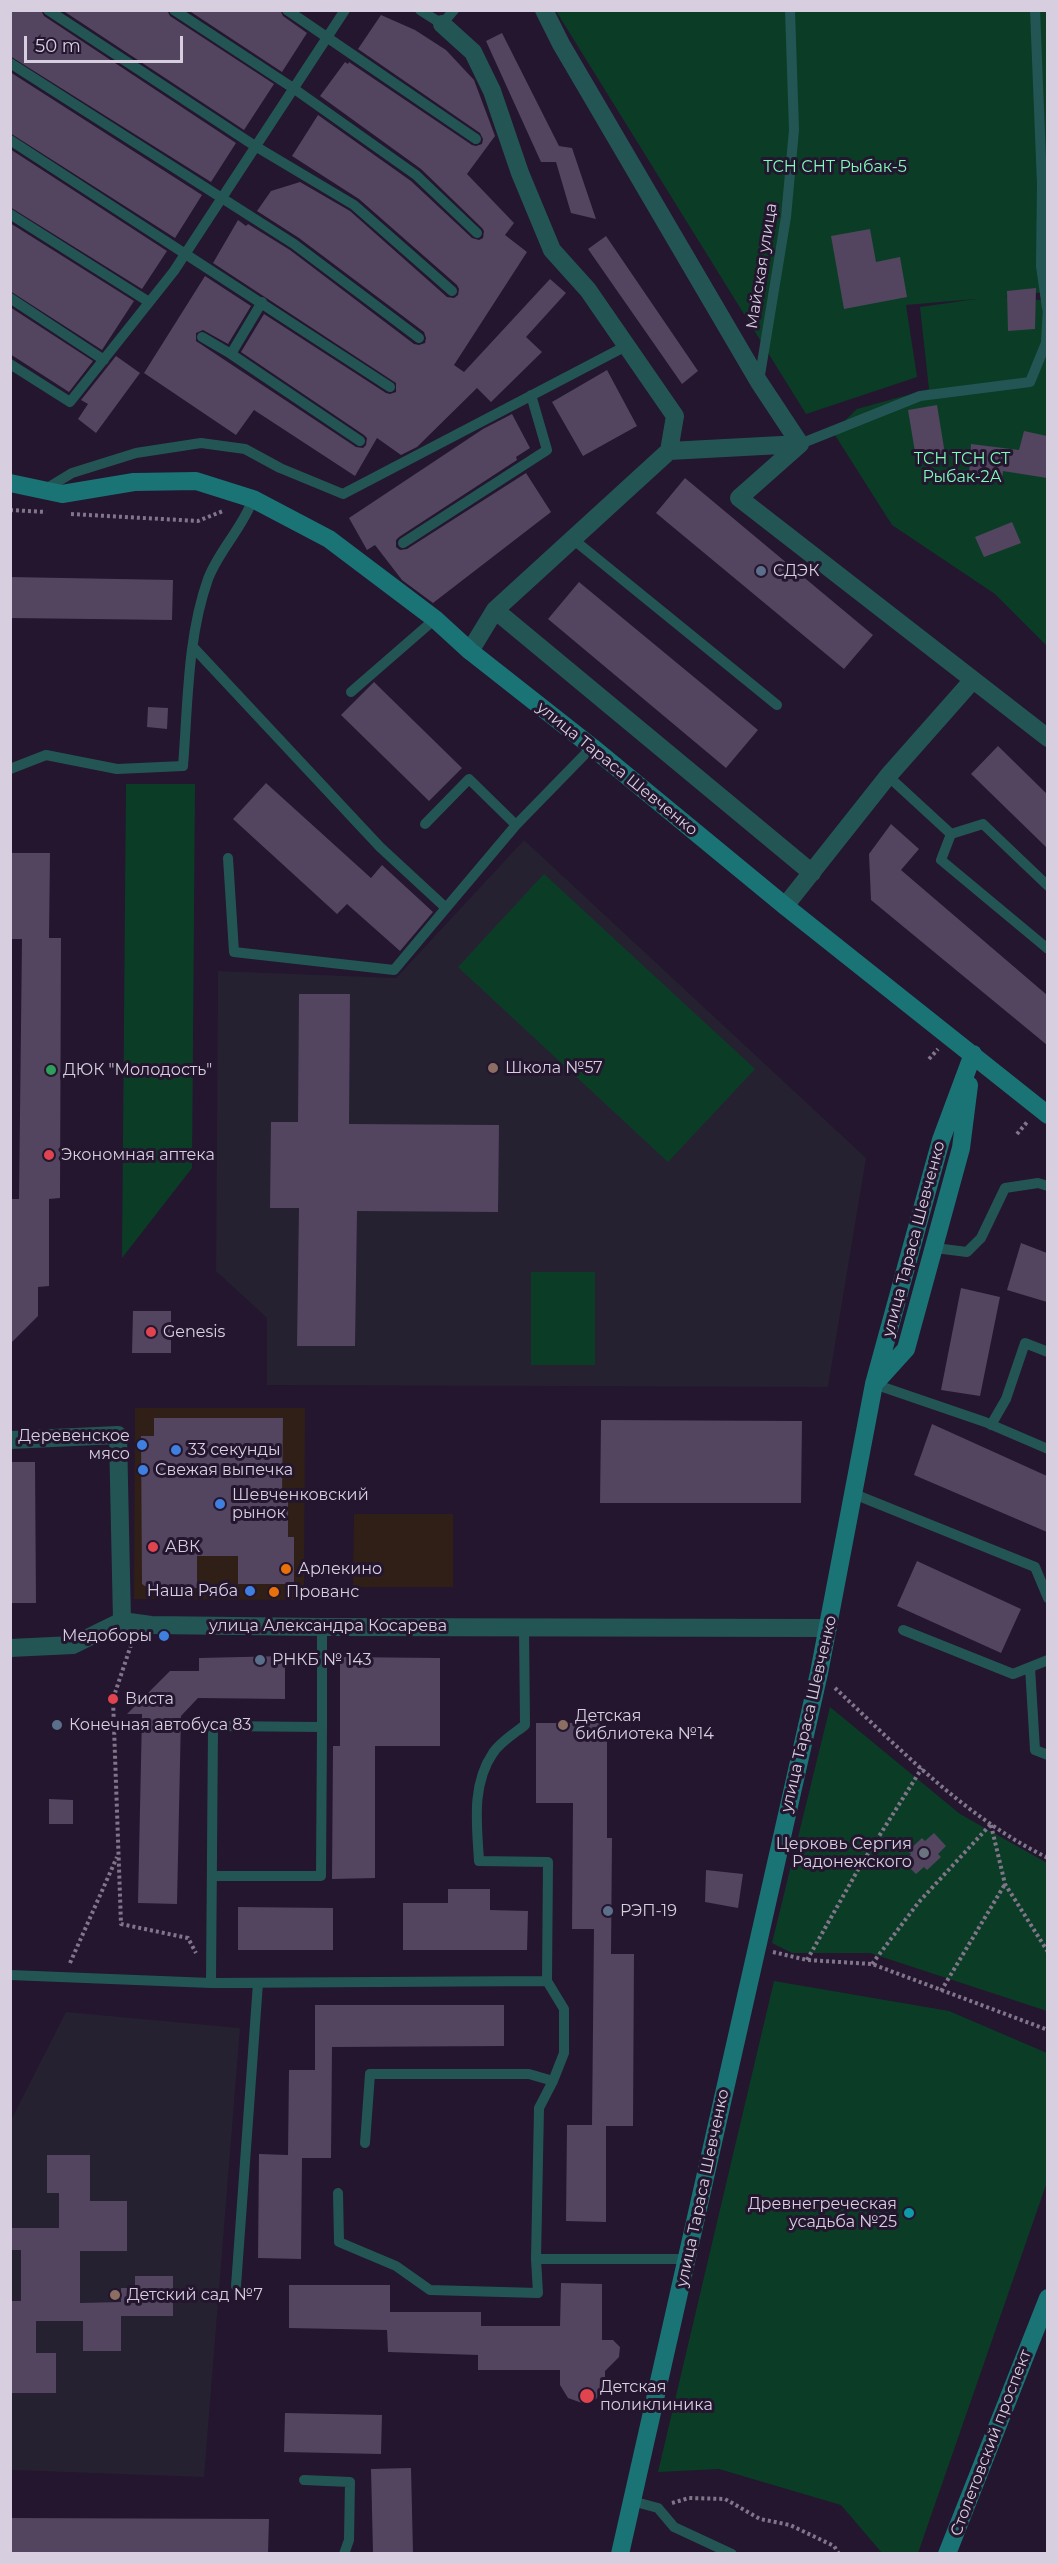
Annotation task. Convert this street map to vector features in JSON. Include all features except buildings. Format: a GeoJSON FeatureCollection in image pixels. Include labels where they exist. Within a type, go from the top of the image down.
{"type":"FeatureCollection","features":[{"type":"Feature","properties":{"kind":"street"},"geometry":{"type":"LineString","coordinates":[[544,10],[561,44],[759,382],[800,444]]}},
{"type":"Feature","properties":{"kind":"street"},"geometry":{"type":"LineString","coordinates":[[448,17],[473,52],[492,92],[520,173],[552,250],[588,290],[675,416],[669,452],[495,610],[470,651]]}},
{"type":"Feature","properties":{"kind":"street"},"geometry":{"type":"LineString","coordinates":[[669,452],[800,444]]}},
{"type":"Feature","properties":{"kind":"street"},"geometry":{"type":"LineString","coordinates":[[800,444],[739,498],[1047,738]]}},
{"type":"Feature","properties":{"kind":"street","name":"улица Тараса Шевченко"},"geometry":{"type":"LineString","coordinates":[[10,483],[62,494],[134,482],[196,481],[253,499],[329,538],[435,619],[470,651],[592,747],[784,906],[1047,1115]]}},
{"type":"Feature","properties":{"kind":"street"},"geometry":{"type":"LineString","coordinates":[[495,610],[812,873]]}},
{"type":"Feature","properties":{"kind":"street"},"geometry":{"type":"LineString","coordinates":[[784,906],[888,776],[972,681]]}},
{"type":"Feature","properties":{"kind":"street"},"geometry":{"type":"LineString","coordinates":[[874,1384],[906,1349],[961,1148],[972,1054]]}},
{"type":"Feature","properties":{"kind":"street","name":"улица Тараса Шевченко"},"geometry":{"type":"LineString","coordinates":[[620,2553],[819,1673],[874,1384],[941,1140],[972,1054]]}},
{"type":"Feature","properties":{"kind":"street"},"geometry":{"type":"LineString","coordinates":[[10,1440],[118,1435],[128,1627],[73,1645],[10,1648]]}},
{"type":"Feature","properties":{"kind":"street","name":"улица Александра Косарева"},"geometry":{"type":"LineString","coordinates":[[128,1627],[151,1625],[828,1628]]}},
{"type":"Feature","properties":{"kind":"street","name":"Столетовский проспект"},"geometry":{"type":"LineString","coordinates":[[948,2553],[1047,2298]]}},
{"type":"Feature","properties":{"kind":"lane"},"geometry":{"type":"LineString","coordinates":[[48,10],[255,146],[354,205],[452,291]]}},
{"type":"Feature","properties":{"kind":"lane"},"geometry":{"type":"LineString","coordinates":[[174,10],[292,88],[416,175],[477,233]]}},
{"type":"Feature","properties":{"kind":"lane"},"geometry":{"type":"LineString","coordinates":[[287,10],[476,139]]}},
{"type":"Feature","properties":{"kind":"lane"},"geometry":{"type":"LineString","coordinates":[[10,364],[70,402],[149,303],[186,252],[345,10]]}},
{"type":"Feature","properties":{"kind":"lane"},"geometry":{"type":"LineString","coordinates":[[420,10],[448,17]]}},
{"type":"Feature","properties":{"kind":"lane","name":"Майская улица"},"geometry":{"type":"LineString","coordinates":[[759,382],[786,217],[794,130],[790,10]]}},
{"type":"Feature","properties":{"kind":"lane"},"geometry":{"type":"LineString","coordinates":[[800,444],[920,396],[1030,382],[1046,343],[1047,308],[1041,266],[1042,184],[1035,10]]}},
{"type":"Feature","properties":{"kind":"lane"},"geometry":{"type":"LineString","coordinates":[[10,63],[294,244],[419,338]]}},
{"type":"Feature","properties":{"kind":"lane"},"geometry":{"type":"LineString","coordinates":[[10,140],[186,252],[390,387]]}},
{"type":"Feature","properties":{"kind":"lane"},"geometry":{"type":"LineString","coordinates":[[10,214],[149,303]]}},
{"type":"Feature","properties":{"kind":"lane"},"geometry":{"type":"LineString","coordinates":[[10,298],[104,360]]}},
{"type":"Feature","properties":{"kind":"lane"},"geometry":{"type":"LineString","coordinates":[[231,354],[262,302]]}},
{"type":"Feature","properties":{"kind":"lane"},"geometry":{"type":"LineString","coordinates":[[202,337],[360,441]]}},
{"type":"Feature","properties":{"kind":"lane"},"geometry":{"type":"LineString","coordinates":[[44,490],[72,473],[136,453],[201,443],[245,448],[280,468],[343,494],[626,346]]}},
{"type":"Feature","properties":{"kind":"lane"},"geometry":{"type":"LineString","coordinates":[[403,543],[547,450],[531,395]]}},
{"type":"Feature","properties":{"kind":"lane"},"geometry":{"type":"LineString","coordinates":[[10,769],[46,755],[117,769],[183,766],[193,647],[200,602],[210,576],[245,519],[253,499]]}},
{"type":"Feature","properties":{"kind":"lane"},"geometry":{"type":"LineString","coordinates":[[574,540],[777,705]]}},
{"type":"Feature","properties":{"kind":"lane"},"geometry":{"type":"LineString","coordinates":[[351,692],[435,619]]}},
{"type":"Feature","properties":{"kind":"lane"},"geometry":{"type":"LineString","coordinates":[[193,647],[380,847],[446,908]]}},
{"type":"Feature","properties":{"kind":"lane"},"geometry":{"type":"LineString","coordinates":[[228,858],[234,952],[394,970],[516,825],[592,747]]}},
{"type":"Feature","properties":{"kind":"lane"},"geometry":{"type":"LineString","coordinates":[[888,776],[951,834]]}},
{"type":"Feature","properties":{"kind":"lane"},"geometry":{"type":"LineString","coordinates":[[425,824],[469,779],[516,825]]}},
{"type":"Feature","properties":{"kind":"lane"},"geometry":{"type":"LineString","coordinates":[[951,834],[983,824],[1047,886]]}},
{"type":"Feature","properties":{"kind":"lane"},"geometry":{"type":"LineString","coordinates":[[951,834],[941,860],[1047,949]]}},
{"type":"Feature","properties":{"kind":"lane"},"geometry":{"type":"LineString","coordinates":[[935,1248],[967,1252],[981,1238],[1005,1188],[1038,1183],[1047,1186]]}},
{"type":"Feature","properties":{"kind":"lane"},"geometry":{"type":"LineString","coordinates":[[991,1425],[1006,1399],[1025,1343],[1047,1352]]}},
{"type":"Feature","properties":{"kind":"lane"},"geometry":{"type":"LineString","coordinates":[[874,1384],[991,1425],[1047,1449]]}},
{"type":"Feature","properties":{"kind":"lane"},"geometry":{"type":"LineString","coordinates":[[854,1494],[1035,1567],[1047,1598]]}},
{"type":"Feature","properties":{"kind":"lane"},"geometry":{"type":"LineString","coordinates":[[212,1876],[321,1876],[322,1627]]}},
{"type":"Feature","properties":{"kind":"lane"},"geometry":{"type":"LineString","coordinates":[[338,2193],[339,2242],[396,2266],[430,2290],[537,2293],[539,2108],[564,2054],[564,2009],[548,1981],[548,1862],[479,1861],[477,1825],[477,1788],[493,1752],[525,1725],[524,1627]]}},
{"type":"Feature","properties":{"kind":"lane"},"geometry":{"type":"LineString","coordinates":[[903,1630],[1013,1674],[1047,1660]]}},
{"type":"Feature","properties":{"kind":"lane"},"geometry":{"type":"LineString","coordinates":[[1030,1667],[1035,1750],[1047,1755]]}},
{"type":"Feature","properties":{"kind":"lane"},"geometry":{"type":"LineString","coordinates":[[211,1983],[213,1726],[321,1727]]}},
{"type":"Feature","properties":{"kind":"lane"},"geometry":{"type":"LineString","coordinates":[[10,1975],[211,1983],[548,1981]]}},
{"type":"Feature","properties":{"kind":"lane"},"geometry":{"type":"LineString","coordinates":[[236,2286],[258,1983]]}},
{"type":"Feature","properties":{"kind":"lane"},"geometry":{"type":"LineString","coordinates":[[365,2143],[370,2074],[529,2074],[553,2081]]}},
{"type":"Feature","properties":{"kind":"lane"},"geometry":{"type":"LineString","coordinates":[[536,2259],[688,2259]]}},
{"type":"Feature","properties":{"kind":"lane"},"geometry":{"type":"LineString","coordinates":[[304,2480],[350,2482],[349,2541],[344,2553]]}},
{"type":"Feature","properties":{"kind":"lane"},"geometry":{"type":"LineString","coordinates":[[632,2501],[658,2508],[674,2527],[732,2553]]}},
{"type":"Feature","properties":{"kind":"path"},"geometry":{"type":"LineString","coordinates":[[69,514],[198,521],[253,499]]}},
{"type":"Feature","properties":{"kind":"path"},"geometry":{"type":"LineString","coordinates":[[10,510],[57,513]]}},
{"type":"Feature","properties":{"kind":"path"},"geometry":{"type":"LineString","coordinates":[[128,1627],[112,1699],[121,1924],[188,1938]]}},
{"type":"Feature","properties":{"kind":"path"},"geometry":{"type":"LineString","coordinates":[[819,1673],[922,1768],[991,1824],[1047,1858]]}},
{"type":"Feature","properties":{"kind":"path"},"geometry":{"type":"LineString","coordinates":[[807,1960],[859,1868],[922,1768]]}},
{"type":"Feature","properties":{"kind":"path"},"geometry":{"type":"LineString","coordinates":[[991,1824],[1005,1884],[1047,1952]]}},
{"type":"Feature","properties":{"kind":"path"},"geometry":{"type":"LineString","coordinates":[[872,1965],[918,1903],[991,1824]]}},
{"type":"Feature","properties":{"kind":"path"},"geometry":{"type":"LineString","coordinates":[[64,1976],[117,1857]]}},
{"type":"Feature","properties":{"kind":"path"},"geometry":{"type":"LineString","coordinates":[[941,1991],[1005,1884]]}},
{"type":"Feature","properties":{"kind":"path"},"geometry":{"type":"LineString","coordinates":[[755,1948],[807,1960],[872,1965],[1047,2030]]}},
{"type":"Feature","properties":{"kind":"path"},"geometry":{"type":"LineString","coordinates":[[658,2508],[689,2498],[725,2499],[760,2518],[790,2525],[834,2546],[839,2553]]}},
{"type":"Feature","properties":{"kind":"shaded area","name":"Школа №57"},"geometry":{"type":"Polygon","coordinates":[[[524,840],[866,1158],[828,1387],[267,1385],[267,1318],[216,1271],[218,971],[396,978],[524,840]]]}},
{"type":"Feature","properties":{"kind":"shaded area","name":"Шевченковский рынок"},"geometry":{"type":"Polygon","coordinates":[[[135,1408],[305,1408],[304,1600],[134,1599],[135,1408]]]}},
{"type":"Feature","properties":{"kind":"shaded area"},"geometry":{"type":"Polygon","coordinates":[[[354,1514],[453,1514],[453,1587],[353,1587],[354,1514]]]}},
{"type":"Feature","properties":{"kind":"shaded area","name":"Детский сад №7"},"geometry":{"type":"Polygon","coordinates":[[[66,2012],[240,2028],[204,2477],[11,2470],[11,2120],[66,2012]]]}},
{"type":"Feature","properties":{"kind":"green space","name":"ТСН СНТ Рыбак-5"},"geometry":{"type":"Polygon","coordinates":[[[556,11],[1047,11],[1047,292],[1004,296],[1047,301],[1047,646],[995,594],[892,525],[833,432],[857,409],[929,389],[920,307],[976,299],[906,305],[917,377],[806,414],[556,11]]]}},
{"type":"Feature","properties":{"kind":"green space"},"geometry":{"type":"Polygon","coordinates":[[[126,784],[195,784],[192,1168],[122,1258],[126,784]]]}},
{"type":"Feature","properties":{"kind":"green space"},"geometry":{"type":"Polygon","coordinates":[[[544,874],[755,1069],[668,1162],[458,967],[544,874]]]}},
{"type":"Feature","properties":{"kind":"green space"},"geometry":{"type":"Polygon","coordinates":[[[531,1272],[595,1272],[595,1365],[531,1365],[531,1272]]]}},
{"type":"Feature","properties":{"kind":"green space"},"geometry":{"type":"Polygon","coordinates":[[[830,1707],[960,1814],[1047,1863],[1047,2011],[870,1953],[792,1953],[772,1943],[830,1707]]]}},
{"type":"Feature","properties":{"kind":"green space"},"geometry":{"type":"Polygon","coordinates":[[[774,1981],[949,2011],[1047,2053],[1047,2182],[918,2553],[882,2553],[841,2505],[719,2469],[658,2472],[774,1981]]]}},
{"type":"Feature","properties":{"kind":"place","name":"СДЭК"},"geometry":{"type":"Point","coordinates":[761,571]}},
{"type":"Feature","properties":{"kind":"place","name":"Школа №57"},"geometry":{"type":"Point","coordinates":[493,1068]}},
{"type":"Feature","properties":{"kind":"place","name":"ДЮК \"Молодость\""},"geometry":{"type":"Point","coordinates":[51,1070]}},
{"type":"Feature","properties":{"kind":"place","name":"Экономная аптека"},"geometry":{"type":"Point","coordinates":[49,1155]}},
{"type":"Feature","properties":{"kind":"place","name":"Genesis"},"geometry":{"type":"Point","coordinates":[151,1332]}},
{"type":"Feature","properties":{"kind":"place","name":"Деревенское мясо"},"geometry":{"type":"Point","coordinates":[142,1445]}},
{"type":"Feature","properties":{"kind":"place","name":"33 секунды"},"geometry":{"type":"Point","coordinates":[176,1450]}},
{"type":"Feature","properties":{"kind":"place","name":"Свежая выпечка"},"geometry":{"type":"Point","coordinates":[143,1470]}},
{"type":"Feature","properties":{"kind":"place","name":"Шевченковский рынок"},"geometry":{"type":"Point","coordinates":[220,1504]}},
{"type":"Feature","properties":{"kind":"place","name":"АВК"},"geometry":{"type":"Point","coordinates":[153,1547]}},
{"type":"Feature","properties":{"kind":"place","name":"Арлекино"},"geometry":{"type":"Point","coordinates":[286,1569]}},
{"type":"Feature","properties":{"kind":"place","name":"Наша Ряба"},"geometry":{"type":"Point","coordinates":[250,1591]}},
{"type":"Feature","properties":{"kind":"place","name":"Прованс"},"geometry":{"type":"Point","coordinates":[274,1592]}},
{"type":"Feature","properties":{"kind":"place","name":"Медоборы"},"geometry":{"type":"Point","coordinates":[164,1636]}},
{"type":"Feature","properties":{"kind":"place","name":"РНКБ № 143"},"geometry":{"type":"Point","coordinates":[260,1660]}},
{"type":"Feature","properties":{"kind":"place","name":"Виста"},"geometry":{"type":"Point","coordinates":[113,1699]}},
{"type":"Feature","properties":{"kind":"place","name":"Конечная автобуса 83"},"geometry":{"type":"Point","coordinates":[57,1725]}},
{"type":"Feature","properties":{"kind":"place","name":"Детская библиотека №14"},"geometry":{"type":"Point","coordinates":[563,1725]}},
{"type":"Feature","properties":{"kind":"place","name":"Церковь Сергия Радонежского"},"geometry":{"type":"Point","coordinates":[924,1853]}},
{"type":"Feature","properties":{"kind":"place","name":"РЭП-19"},"geometry":{"type":"Point","coordinates":[608,1911]}},
{"type":"Feature","properties":{"kind":"place","name":"Древнегреческая усадьба №25"},"geometry":{"type":"Point","coordinates":[909,2213]}},
{"type":"Feature","properties":{"kind":"place","name":"Детский сад №7"},"geometry":{"type":"Point","coordinates":[115,2295]}},
{"type":"Feature","properties":{"kind":"place","name":"Детская поликлиника"},"geometry":{"type":"Point","coordinates":[587,2396]}},
{"type":"Feature","properties":{"kind":"park label","name":"ТСН ТСН СТ Рыбак-2А"},"geometry":{"type":"Point","coordinates":[962,468]}}]}
